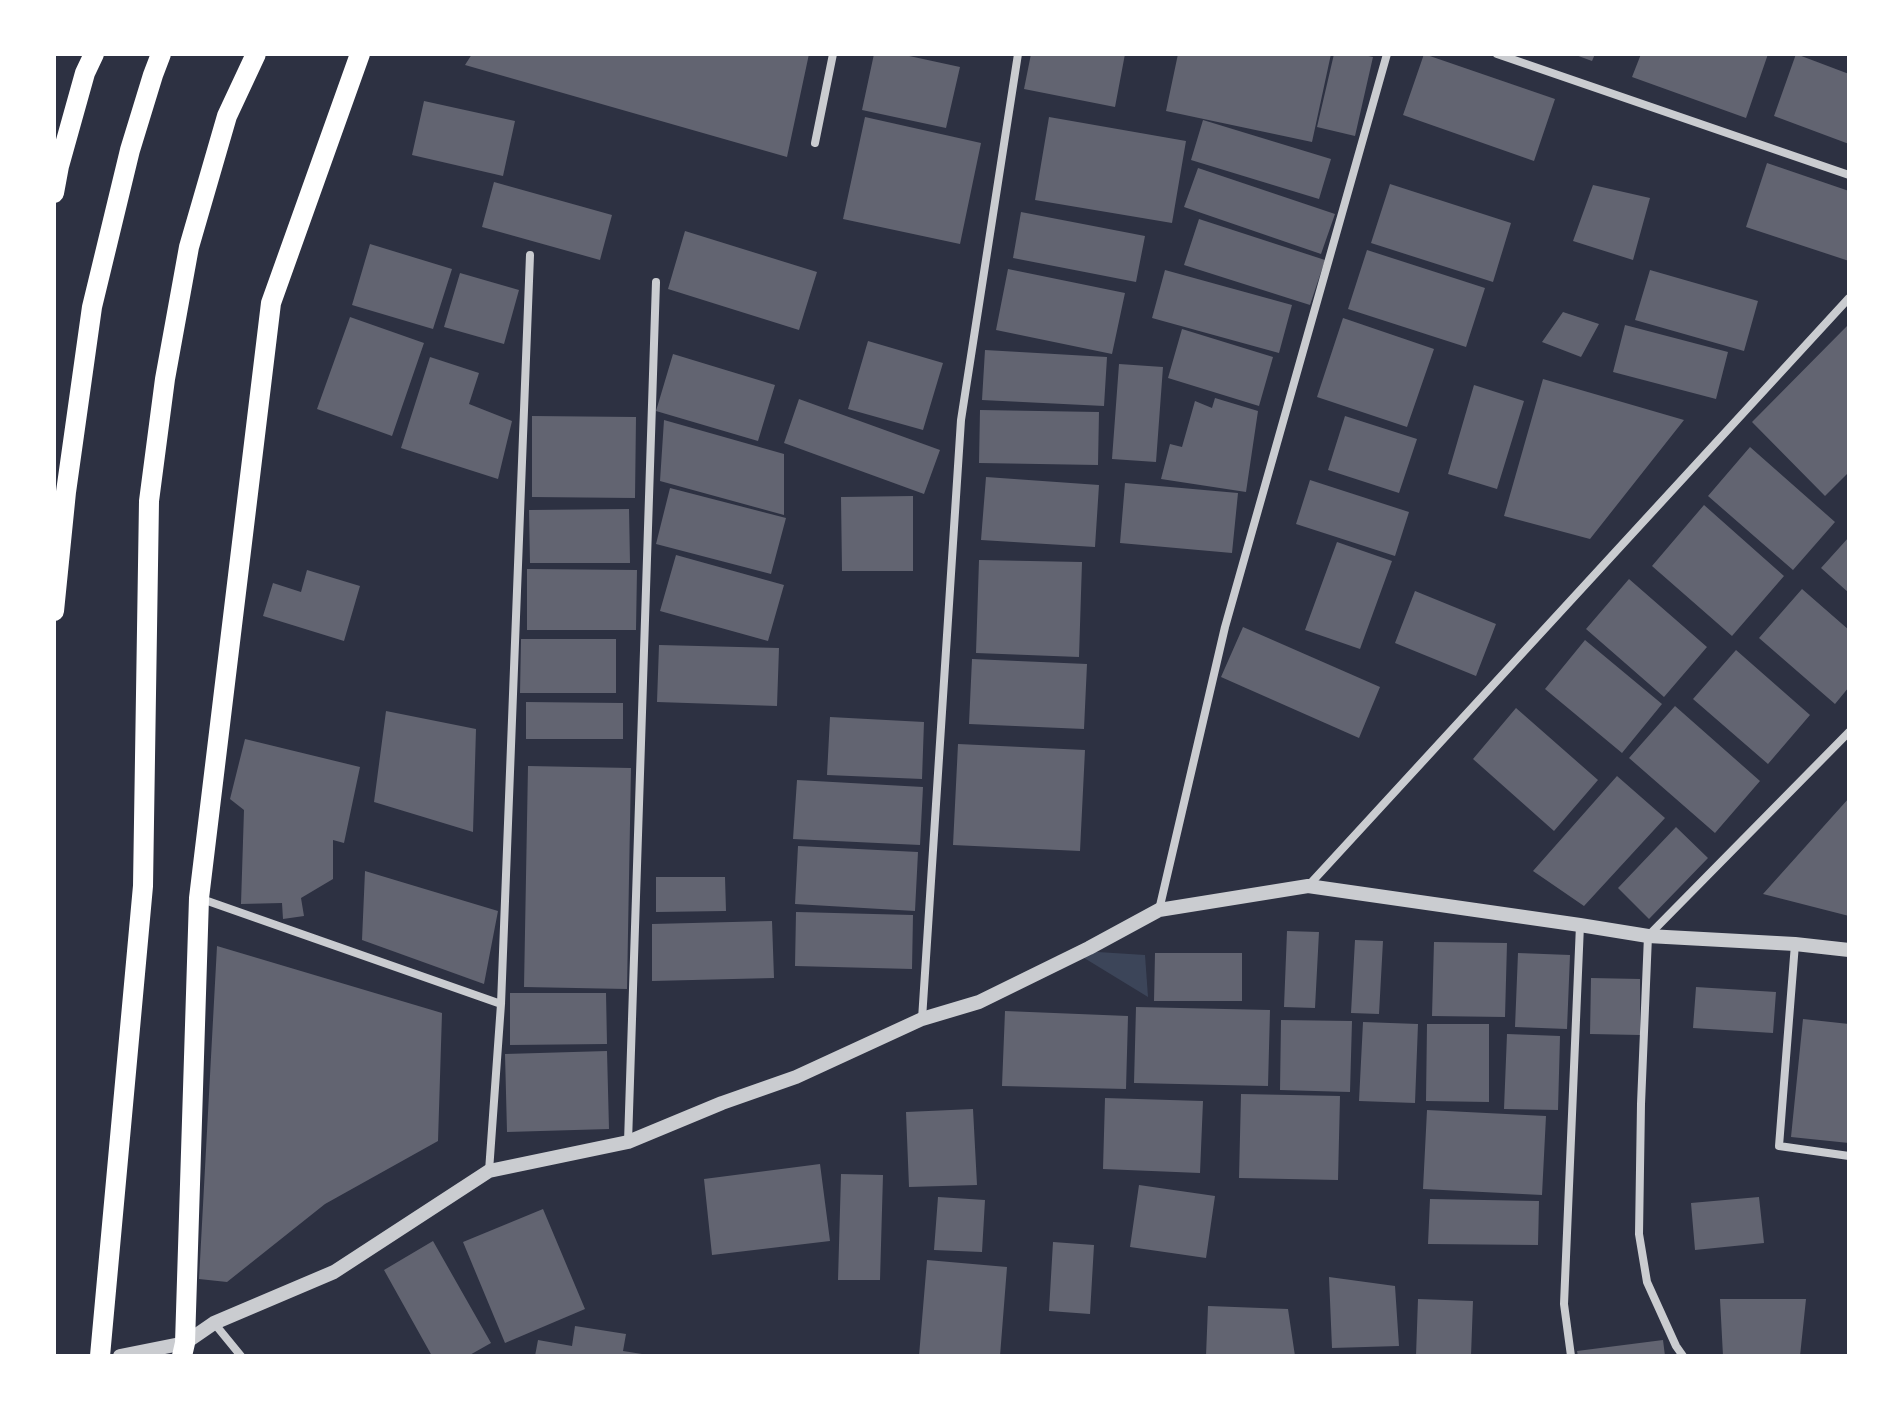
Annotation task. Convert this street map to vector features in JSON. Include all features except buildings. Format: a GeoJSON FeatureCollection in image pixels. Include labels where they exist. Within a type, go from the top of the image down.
{"type":"FeatureCollection","features":[{"type":"Feature","properties":{"kind":"main road"},"geometry":{"type":"LineString","coordinates":[[54,193],[85,73],[94,54]]}},
{"type":"Feature","properties":{"kind":"main road"},"geometry":{"type":"LineString","coordinates":[[54,611],[66,492],[92,307],[130,150],[161,54]]}},
{"type":"Feature","properties":{"kind":"main road"},"geometry":{"type":"LineString","coordinates":[[100,1356],[143,886],[149,501],[165,379],[189,247],[227,116],[256,54]]}},
{"type":"Feature","properties":{"kind":"main road"},"geometry":{"type":"LineString","coordinates":[[184,1349],[199,898],[271,303],[360,54]]}},
{"type":"Feature","properties":{"kind":"street"},"geometry":{"type":"LineString","coordinates":[[815,143],[833,54]]}},
{"type":"Feature","properties":{"kind":"street"},"geometry":{"type":"LineString","coordinates":[[922,1019],[961,420],[1018,54]]}},
{"type":"Feature","properties":{"kind":"street"},"geometry":{"type":"LineString","coordinates":[[1159,910],[1225,627],[1387,54]]}},
{"type":"Feature","properties":{"kind":"street"},"geometry":{"type":"LineString","coordinates":[[1497,54],[1849,175]]}},
{"type":"Feature","properties":{"kind":"street"},"geometry":{"type":"LineString","coordinates":[[489,1171],[501,1004],[530,255]]}},
{"type":"Feature","properties":{"kind":"street"},"geometry":{"type":"LineString","coordinates":[[628,1142],[656,282]]}},
{"type":"Feature","properties":{"kind":"street"},"geometry":{"type":"LineString","coordinates":[[1308,886],[1849,298]]}},
{"type":"Feature","properties":{"kind":"street"},"geometry":{"type":"LineString","coordinates":[[1683,1356],[1647,1282],[1639,1234],[1648,936],[1849,732]]}},
{"type":"Feature","properties":{"kind":"street"},"geometry":{"type":"LineString","coordinates":[[120,1356],[184,1349],[214,1323],[334,1272],[489,1171],[628,1142],[722,1103],[796,1077],[922,1019],[979,1002],[1159,910],[1308,886],[1648,936],[1849,950]]}},
{"type":"Feature","properties":{"kind":"street"},"geometry":{"type":"LineString","coordinates":[[199,898],[501,1004]]}},
{"type":"Feature","properties":{"kind":"street"},"geometry":{"type":"LineString","coordinates":[[1571,1356],[1564,1304],[1580,925]]}},
{"type":"Feature","properties":{"kind":"street"},"geometry":{"type":"LineString","coordinates":[[1795,944],[1779,1146],[1849,1156]]}},
{"type":"Feature","properties":{"kind":"street"},"geometry":{"type":"LineString","coordinates":[[214,1323],[241,1356]]}},
{"type":"Feature","properties":{"kind":"shaded area"},"geometry":{"type":"Polygon","coordinates":[[[1076,953],[1145,955],[1148,997],[1076,953]]]}}]}
